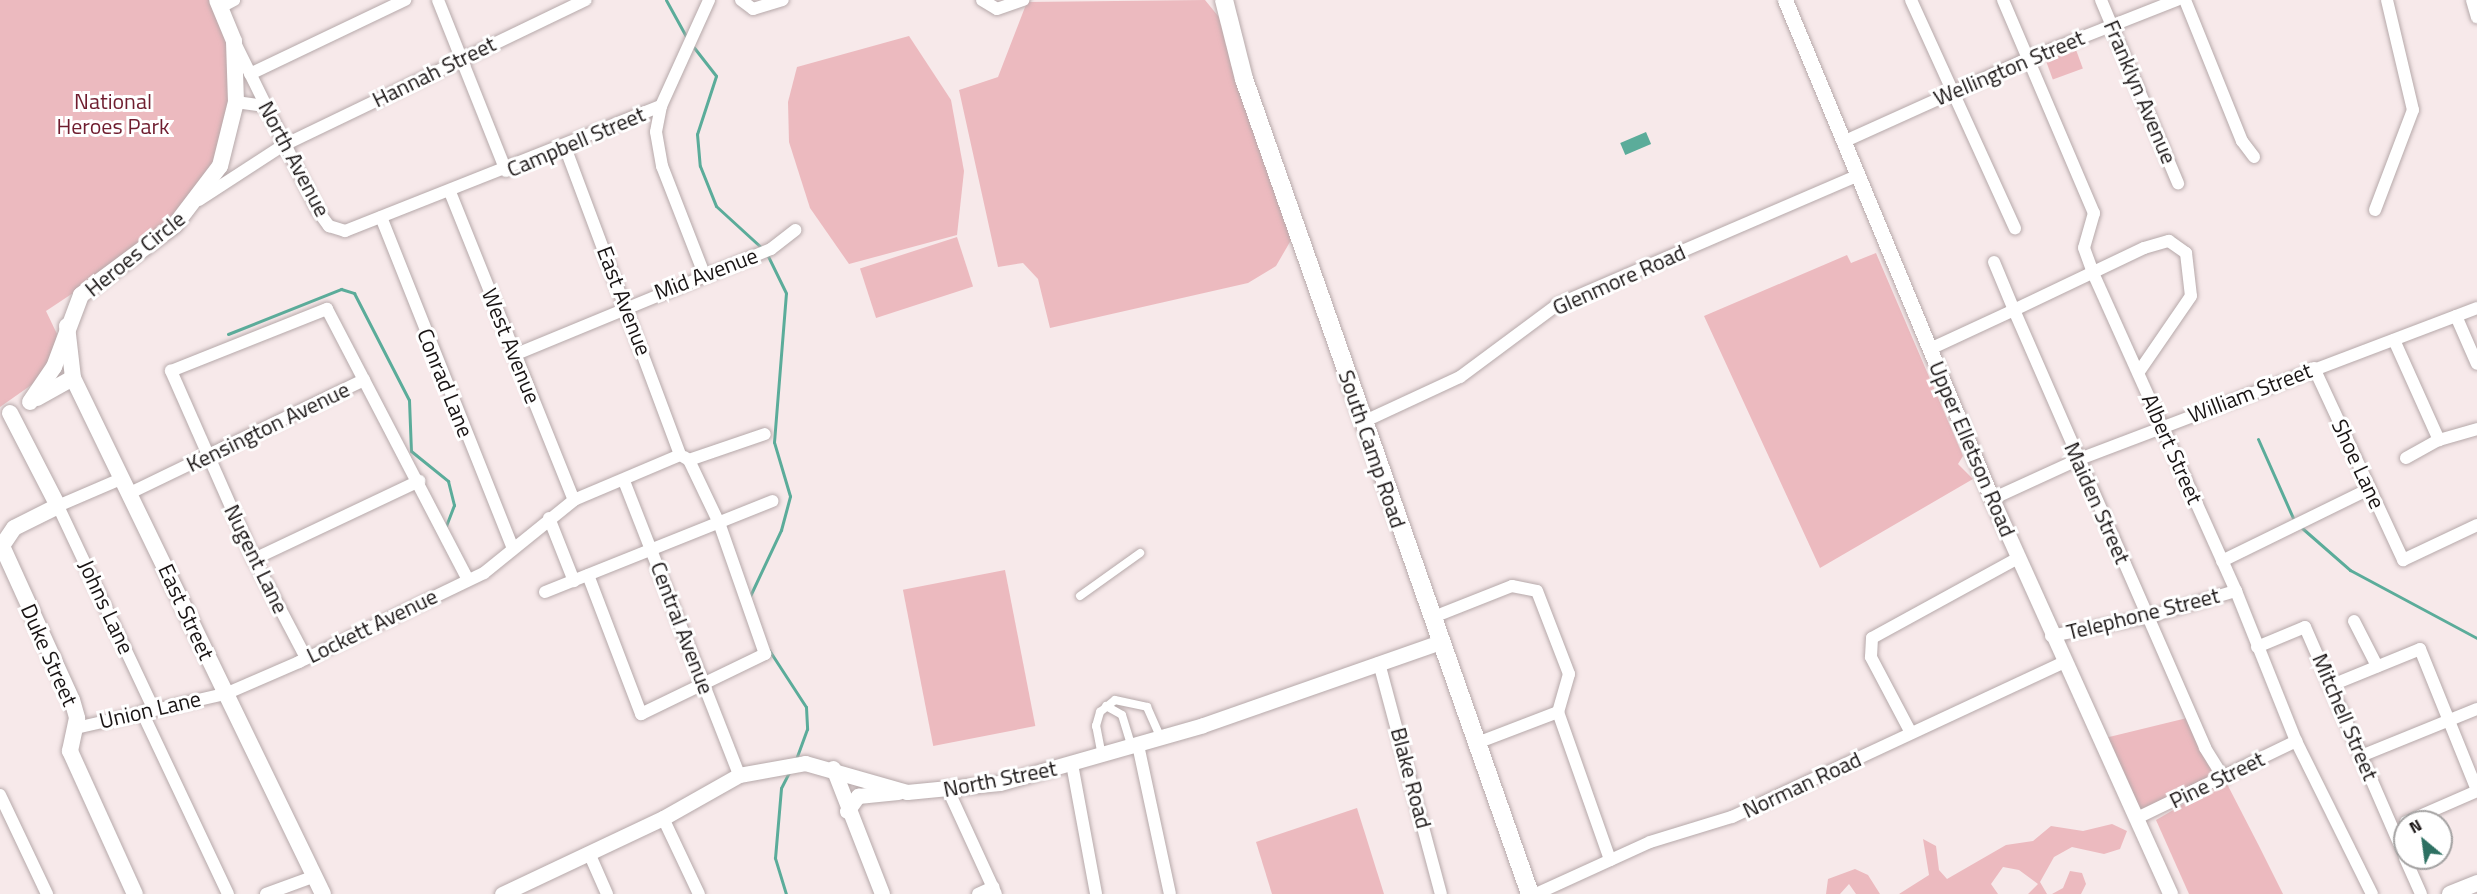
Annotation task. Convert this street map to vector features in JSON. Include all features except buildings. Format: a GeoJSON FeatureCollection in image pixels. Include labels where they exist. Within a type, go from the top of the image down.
{"type":"FeatureCollection","features":[{"type":"Feature","properties":{"kind":"main road","name":"South Camp Road"},"geometry":{"type":"LineString","coordinates":[[1224,0],[1244,78],[1431,618],[1530,894]]}},
{"type":"Feature","properties":{"kind":"main road","name":"Heroes Circle"},"geometry":{"type":"LineString","coordinates":[[30,402],[51,373],[66,328],[81,295],[175,225],[199,200],[220,166],[236,102],[234,41],[224,2]]}},
{"type":"Feature","properties":{"kind":"main road","name":"East Street"},"geometry":{"type":"LineString","coordinates":[[66,328],[73,378],[323,894]]}},
{"type":"Feature","properties":{"kind":"main road","name":"Heroes Circle"},"geometry":{"type":"LineString","coordinates":[[3,415],[73,378]]}},
{"type":"Feature","properties":{"kind":"main road"},"geometry":{"type":"LineString","coordinates":[[3,415],[58,506]]}},
{"type":"Feature","properties":{"kind":"main road","name":"Duke Street"},"geometry":{"type":"LineString","coordinates":[[58,506],[14,528],[2,546],[72,700],[76,728],[70,751],[135,894]]}},
{"type":"Feature","properties":{"kind":"main road"},"geometry":{"type":"LineString","coordinates":[[2450,894],[2477,882]]}},
{"type":"Feature","properties":{"kind":"street"},"geometry":{"type":"LineString","coordinates":[[250,74],[405,0]]}},
{"type":"Feature","properties":{"kind":"street"},"geometry":{"type":"LineString","coordinates":[[438,0],[506,171]]}},
{"type":"Feature","properties":{"kind":"street","name":"Hannah Street"},"geometry":{"type":"LineString","coordinates":[[199,200],[282,146],[586,0]]}},
{"type":"Feature","properties":{"kind":"street","name":"Campbell Street"},"geometry":{"type":"LineString","coordinates":[[450,192],[661,106],[709,0]]}},
{"type":"Feature","properties":{"kind":"street"},"geometry":{"type":"LineString","coordinates":[[741,0],[746,8],[783,0]]}},
{"type":"Feature","properties":{"kind":"street"},"geometry":{"type":"LineString","coordinates":[[982,0],[997,9],[1023,0]]}},
{"type":"Feature","properties":{"kind":"street","name":"Upper Elletson Road"},"geometry":{"type":"LineString","coordinates":[[1785,0],[1992,499],[2063,663],[2137,818],[2170,894]]}},
{"type":"Feature","properties":{"kind":"street"},"geometry":{"type":"LineString","coordinates":[[1911,0],[2015,228]]}},
{"type":"Feature","properties":{"kind":"street","name":"Albert Street"},"geometry":{"type":"LineString","coordinates":[[2003,0],[2094,213],[2084,248],[2093,273],[2236,591],[2296,741],[2372,894]]}},
{"type":"Feature","properties":{"kind":"street","name":"Franklyn Avenue"},"geometry":{"type":"LineString","coordinates":[[2101,0],[2178,183]]}},
{"type":"Feature","properties":{"kind":"street","name":"Wellington Street"},"geometry":{"type":"LineString","coordinates":[[1843,142],[2027,59],[2110,24],[2177,0]]}},
{"type":"Feature","properties":{"kind":"street"},"geometry":{"type":"LineString","coordinates":[[2185,0],[2242,141],[2254,157]]}},
{"type":"Feature","properties":{"kind":"street"},"geometry":{"type":"LineString","coordinates":[[2375,210],[2414,110],[2387,0]]}},
{"type":"Feature","properties":{"kind":"street"},"geometry":{"type":"LineString","coordinates":[[2472,0],[2477,17]]}},
{"type":"Feature","properties":{"kind":"street","name":"North Avenue"},"geometry":{"type":"LineString","coordinates":[[234,41],[282,146],[329,226],[345,231],[450,192]]}},
{"type":"Feature","properties":{"kind":"street"},"geometry":{"type":"LineString","coordinates":[[236,102],[265,106]]}},
{"type":"Feature","properties":{"kind":"street"},"geometry":{"type":"LineString","coordinates":[[661,106],[656,132],[662,166],[704,274]]}},
{"type":"Feature","properties":{"kind":"street","name":"East Avenue"},"geometry":{"type":"LineString","coordinates":[[565,147],[685,458],[719,523],[765,654],[704,684]]}},
{"type":"Feature","properties":{"kind":"street"},"geometry":{"type":"LineString","coordinates":[[220,166],[237,175]]}},
{"type":"Feature","properties":{"kind":"street","name":"Glenmore Road"},"geometry":{"type":"LineString","coordinates":[[1363,422],[1460,376],[1557,305],[1857,176]]}},
{"type":"Feature","properties":{"kind":"street","name":"West Avenue"},"geometry":{"type":"LineString","coordinates":[[450,192],[574,500]]}},
{"type":"Feature","properties":{"kind":"street","name":"Conrad Lane"},"geometry":{"type":"LineString","coordinates":[[381,217],[512,547]]}},
{"type":"Feature","properties":{"kind":"street","name":"Mid Avenue"},"geometry":{"type":"LineString","coordinates":[[514,355],[627,305],[771,249],[795,230]]}},
{"type":"Feature","properties":{"kind":"street"},"geometry":{"type":"LineString","coordinates":[[1930,348],[2093,273],[2169,241],[2186,253],[2191,296],[2138,373]]}},
{"type":"Feature","properties":{"kind":"street","name":"Maiden Street"},"geometry":{"type":"LineString","coordinates":[[1994,262],[2077,460],[2205,748],[2224,778]]}},
{"type":"Feature","properties":{"kind":"street","name":"William Street"},"geometry":{"type":"LineString","coordinates":[[1992,499],[2077,460],[2314,368],[2477,308]]}},
{"type":"Feature","properties":{"kind":"street","name":"Nugent Lane"},"geometry":{"type":"LineString","coordinates":[[306,658],[254,559],[207,458],[171,370],[327,309],[364,380]]}},
{"type":"Feature","properties":{"kind":"street"},"geometry":{"type":"LineString","coordinates":[[2456,316],[2477,364]]}},
{"type":"Feature","properties":{"kind":"street"},"geometry":{"type":"LineString","coordinates":[[2394,340],[2439,440]]}},
{"type":"Feature","properties":{"kind":"street","name":"Shoe Lane"},"geometry":{"type":"LineString","coordinates":[[2314,368],[2403,560],[2477,525]]}},
{"type":"Feature","properties":{"kind":"street","name":"Kensington Avenue"},"geometry":{"type":"LineString","coordinates":[[58,506],[127,486],[207,458],[364,380],[419,481],[468,580]]}},
{"type":"Feature","properties":{"kind":"street"},"geometry":{"type":"LineString","coordinates":[[2406,458],[2439,440],[2477,429]]}},
{"type":"Feature","properties":{"kind":"street","name":"Lockett Avenue"},"geometry":{"type":"LineString","coordinates":[[225,694],[306,658],[468,580],[574,500],[685,458],[765,434]]}},
{"type":"Feature","properties":{"kind":"street"},"geometry":{"type":"LineString","coordinates":[[254,559],[419,481]]}},
{"type":"Feature","properties":{"kind":"street","name":"Central Avenue"},"geometry":{"type":"LineString","coordinates":[[624,481],[739,775]]}},
{"type":"Feature","properties":{"kind":"street"},"geometry":{"type":"LineString","coordinates":[[2222,561],[2369,489]]}},
{"type":"Feature","properties":{"kind":"street"},"geometry":{"type":"LineString","coordinates":[[545,592],[772,501]]}},
{"type":"Feature","properties":{"kind":"street","name":"Johns Lane"},"geometry":{"type":"LineString","coordinates":[[58,506],[228,894]]}},
{"type":"Feature","properties":{"kind":"street"},"geometry":{"type":"LineString","coordinates":[[549,518],[574,581]]}},
{"type":"Feature","properties":{"kind":"street"},"geometry":{"type":"LineString","coordinates":[[1080,596],[1140,553]]}},
{"type":"Feature","properties":{"kind":"street"},"geometry":{"type":"LineString","coordinates":[[1911,733],[1872,657],[1872,638],[2018,558]]}},
{"type":"Feature","properties":{"kind":"street"},"geometry":{"type":"LineString","coordinates":[[588,575],[641,714],[704,684]]}},
{"type":"Feature","properties":{"kind":"street"},"geometry":{"type":"LineString","coordinates":[[1431,618],[1512,586],[1536,591],[1569,674],[1558,712],[1610,860]]}},
{"type":"Feature","properties":{"kind":"street","name":"Telephone Street"},"geometry":{"type":"LineString","coordinates":[[2051,636],[2148,617],[2236,591]]}},
{"type":"Feature","properties":{"kind":"street"},"geometry":{"type":"LineString","coordinates":[[2354,621],[2377,666]]}},
{"type":"Feature","properties":{"kind":"street","name":"Mitchell Street"},"geometry":{"type":"LineString","coordinates":[[2257,647],[2302,625],[2332,685],[2393,828]]}},
{"type":"Feature","properties":{"kind":"street","name":"North Street"},"geometry":{"type":"LineString","coordinates":[[507,893],[663,818],[739,775],[786,763],[805,763],[833,768],[907,792],[949,792],[1072,764],[1135,746],[1440,642]]}},
{"type":"Feature","properties":{"kind":"street"},"geometry":{"type":"LineString","coordinates":[[2332,685],[2420,649],[2477,790],[2433,810]]}},
{"type":"Feature","properties":{"kind":"street","name":"Blake Road"},"geometry":{"type":"LineString","coordinates":[[1379,663],[1441,894]]}},
{"type":"Feature","properties":{"kind":"street","name":"Norman Road"},"geometry":{"type":"LineString","coordinates":[[1536,894],[1669,835],[1732,817],[2063,663]]}},
{"type":"Feature","properties":{"kind":"street","name":"Union Lane"},"geometry":{"type":"LineString","coordinates":[[76,728],[225,694]]}},
{"type":"Feature","properties":{"kind":"street"},"geometry":{"type":"LineString","coordinates":[[1102,756],[1096,726],[1106,706],[1128,700],[1148,707],[1161,738]]}},
{"type":"Feature","properties":{"kind":"street"},"geometry":{"type":"LineString","coordinates":[[1122,715],[1128,700]]}},
{"type":"Feature","properties":{"kind":"street"},"geometry":{"type":"LineString","coordinates":[[1106,706],[1122,715],[1135,746],[1170,894]]}},
{"type":"Feature","properties":{"kind":"street"},"geometry":{"type":"LineString","coordinates":[[2361,756],[2477,709]]}},
{"type":"Feature","properties":{"kind":"street"},"geometry":{"type":"LineString","coordinates":[[1477,743],[1558,712]]}},
{"type":"Feature","properties":{"kind":"street","name":"Pine Street"},"geometry":{"type":"LineString","coordinates":[[2137,818],[2224,778],[2296,741]]}},
{"type":"Feature","properties":{"kind":"street"},"geometry":{"type":"LineString","coordinates":[[1072,764],[1096,894]]}},
{"type":"Feature","properties":{"kind":"street"},"geometry":{"type":"LineString","coordinates":[[833,768],[847,811],[882,894]]}},
{"type":"Feature","properties":{"kind":"street"},"geometry":{"type":"LineString","coordinates":[[847,811],[858,796],[907,792]]}},
{"type":"Feature","properties":{"kind":"street"},"geometry":{"type":"LineString","coordinates":[[949,792],[995,891],[978,894]]}},
{"type":"Feature","properties":{"kind":"street"},"geometry":{"type":"LineString","coordinates":[[0,795],[47,894]]}},
{"type":"Feature","properties":{"kind":"street"},"geometry":{"type":"LineString","coordinates":[[663,818],[699,894]]}},
{"type":"Feature","properties":{"kind":"street"},"geometry":{"type":"LineString","coordinates":[[588,853],[607,894]]}},
{"type":"Feature","properties":{"kind":"street","name":"Mitchell Street"},"geometry":{"type":"LineString","coordinates":[[2410,870],[2421,894]]}},
{"type":"Feature","properties":{"kind":"street"},"geometry":{"type":"LineString","coordinates":[[266,894],[315,876]]}},
{"type":"Feature","properties":{"kind":"green space","name":"National Heroes Park"},"geometry":{"type":"Polygon","coordinates":[[[0,0],[215,0],[243,104],[198,195],[159,236],[46,311],[57,334],[53,356],[37,381],[0,407],[0,0]]]}},
{"type":"Feature","properties":{"kind":"green space"},"geometry":{"type":"Polygon","coordinates":[[[1205,0],[1223,22],[1294,235],[1276,266],[1248,283],[1050,328],[1038,279],[1023,263],[998,267],[959,90],[998,77],[1027,2],[1205,0]]]}},
{"type":"Feature","properties":{"kind":"green space"},"geometry":{"type":"Polygon","coordinates":[[[909,36],[951,100],[964,171],[957,235],[849,264],[810,208],[789,142],[788,102],[797,67],[909,36]]]}},
{"type":"Feature","properties":{"kind":"green space"},"geometry":{"type":"Polygon","coordinates":[[[2075,47],[2083,69],[2053,80],[2045,58],[2075,47]]]}},
{"type":"Feature","properties":{"kind":"green space"},"geometry":{"type":"Polygon","coordinates":[[[957,237],[973,286],[876,318],[860,269],[957,237]]]}},
{"type":"Feature","properties":{"kind":"green space"},"geometry":{"type":"Polygon","coordinates":[[[1876,253],[1963,456],[1958,464],[1973,479],[1820,568],[1704,316],[1847,255],[1851,263],[1876,253]]]}},
{"type":"Feature","properties":{"kind":"green space"},"geometry":{"type":"Polygon","coordinates":[[[1005,570],[1035,726],[933,746],[903,590],[1005,570]]]}},
{"type":"Feature","properties":{"kind":"green space"},"geometry":{"type":"Polygon","coordinates":[[[2187,718],[2215,777],[2140,813],[2105,738],[2187,718]]]}},
{"type":"Feature","properties":{"kind":"green space"},"geometry":{"type":"Polygon","coordinates":[[[2225,780],[2283,894],[2189,894],[2156,820],[2225,780]]]}},
{"type":"Feature","properties":{"kind":"green space"},"geometry":{"type":"Polygon","coordinates":[[[1357,808],[1384,894],[1272,894],[1256,842],[1357,808]]]}},
{"type":"Feature","properties":{"kind":"green space"},"geometry":{"type":"Polygon","coordinates":[[[2112,824],[2127,831],[2120,849],[2104,854],[2072,847],[2054,857],[2040,882],[2047,894],[2028,894],[2038,884],[2019,870],[2003,867],[1991,884],[1998,894],[1899,894],[1929,875],[1923,839],[1936,846],[1939,870],[1947,879],[2006,845],[2033,841],[2051,826],[2083,831],[2112,824]]]}},
{"type":"Feature","properties":{"kind":"green space"},"geometry":{"type":"Polygon","coordinates":[[[1855,869],[1868,875],[1880,894],[1856,894],[1849,884],[1840,894],[1826,894],[1828,879],[1855,869]]]}},
{"type":"Feature","properties":{"kind":"green space"},"geometry":{"type":"Polygon","coordinates":[[[2070,871],[2082,873],[2086,884],[2081,894],[2052,894],[2063,888],[2070,871]]]}},
{"type":"Feature","properties":{"kind":"shaded area"},"geometry":{"type":"Polygon","coordinates":[[[1646,132],[1651,144],[1625,155],[1620,143],[1646,132]]]}},
{"type":"Feature","properties":{"kind":"waterway"},"geometry":{"type":"LineString","coordinates":[[666,0],[688,40]]}},
{"type":"Feature","properties":{"kind":"waterway"},"geometry":{"type":"LineString","coordinates":[[692,45],[716,76],[697,134],[700,166],[716,206],[763,249]]}},
{"type":"Feature","properties":{"kind":"waterway"},"geometry":{"type":"LineString","coordinates":[[750,596],[781,530],[790,496],[774,442],[786,293],[767,254]]}},
{"type":"Feature","properties":{"kind":"waterway"},"geometry":{"type":"LineString","coordinates":[[228,334],[341,289],[354,293],[409,400],[411,451],[448,481],[454,505],[446,526]]}},
{"type":"Feature","properties":{"kind":"waterway"},"geometry":{"type":"LineString","coordinates":[[2258,439],[2293,518]]}},
{"type":"Feature","properties":{"kind":"waterway"},"geometry":{"type":"LineString","coordinates":[[2302,528],[2350,570],[2477,638]]}},
{"type":"Feature","properties":{"kind":"waterway"},"geometry":{"type":"LineString","coordinates":[[769,650],[806,707],[807,729],[796,759]]}},
{"type":"Feature","properties":{"kind":"waterway"},"geometry":{"type":"LineString","coordinates":[[786,894],[775,858],[781,788],[790,770]]}}]}
